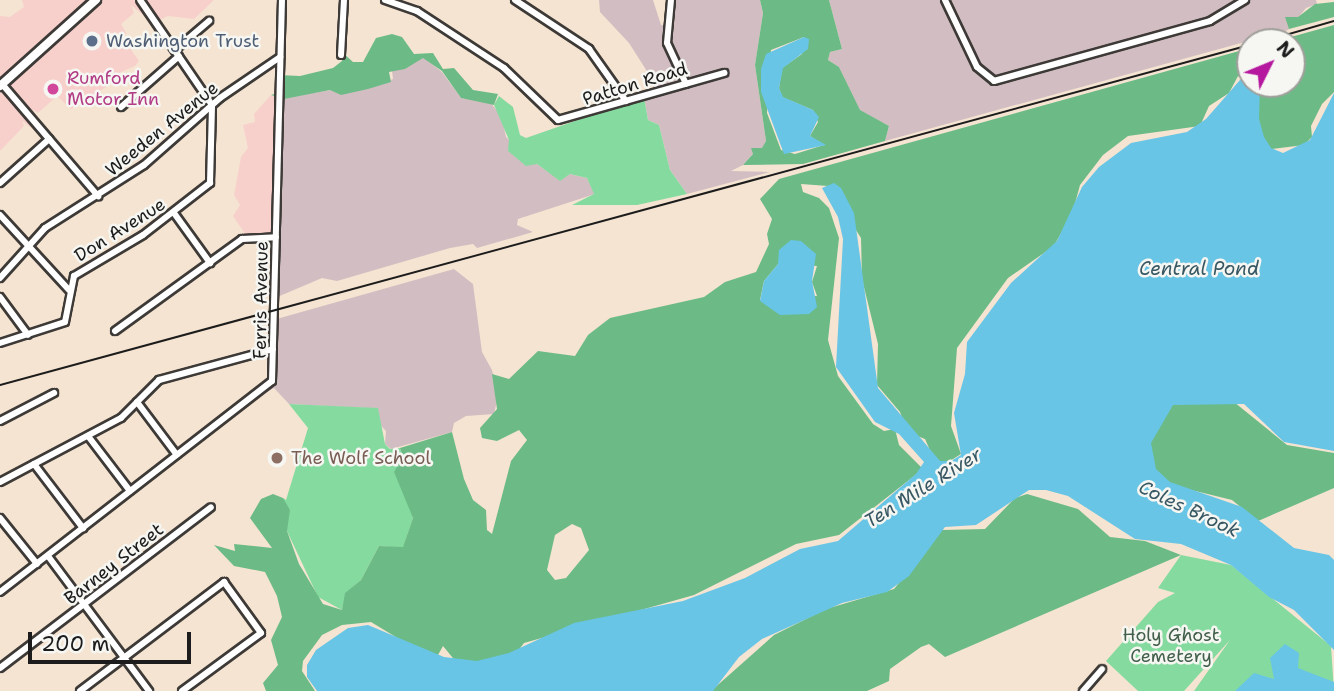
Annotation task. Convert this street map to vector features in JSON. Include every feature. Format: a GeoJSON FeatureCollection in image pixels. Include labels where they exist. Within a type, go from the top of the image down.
{"type":"FeatureCollection","features":[{"type":"Feature","properties":{"kind":"main road"},"geometry":{"type":"LineString","coordinates":[[1,85],[96,0]]}},
{"type":"Feature","properties":{"kind":"street"},"geometry":{"type":"LineString","coordinates":[[140,0],[212,105]]}},
{"type":"Feature","properties":{"kind":"street","name":"Ferris Avenue"},"geometry":{"type":"LineString","coordinates":[[0,592],[269,385],[273,349],[282,0]]}},
{"type":"Feature","properties":{"kind":"street"},"geometry":{"type":"LineString","coordinates":[[341,55],[344,0]]}},
{"type":"Feature","properties":{"kind":"street","name":"Patton Road"},"geometry":{"type":"LineString","coordinates":[[385,0],[417,11],[504,68],[531,90],[555,119],[626,102],[724,73]]}},
{"type":"Feature","properties":{"kind":"street"},"geometry":{"type":"LineString","coordinates":[[515,0],[589,49],[626,102]]}},
{"type":"Feature","properties":{"kind":"street"},"geometry":{"type":"LineString","coordinates":[[671,0],[667,43],[686,84]]}},
{"type":"Feature","properties":{"kind":"street"},"geometry":{"type":"LineString","coordinates":[[945,0],[977,67],[994,81],[1210,21],[1245,0]]}},
{"type":"Feature","properties":{"kind":"street"},"geometry":{"type":"LineString","coordinates":[[121,107],[209,21]]}},
{"type":"Feature","properties":{"kind":"street","name":"Weeden Avenue"},"geometry":{"type":"LineString","coordinates":[[0,278],[45,228],[98,196],[158,154],[212,105],[280,57]]}},
{"type":"Feature","properties":{"kind":"street"},"geometry":{"type":"LineString","coordinates":[[1,85],[98,196]]}},
{"type":"Feature","properties":{"kind":"street","name":"Don Avenue"},"geometry":{"type":"LineString","coordinates":[[69,290],[80,272],[174,213],[211,179],[212,105]]}},
{"type":"Feature","properties":{"kind":"street"},"geometry":{"type":"LineString","coordinates":[[0,183],[49,139]]}},
{"type":"Feature","properties":{"kind":"street"},"geometry":{"type":"LineString","coordinates":[[174,213],[210,263]]}},
{"type":"Feature","properties":{"kind":"street"},"geometry":{"type":"LineString","coordinates":[[0,215],[69,290],[71,309],[65,322],[0,343]]}},
{"type":"Feature","properties":{"kind":"street"},"geometry":{"type":"LineString","coordinates":[[116,331],[247,236],[276,237]]}},
{"type":"Feature","properties":{"kind":"street"},"geometry":{"type":"LineString","coordinates":[[0,297],[29,335]]}},
{"type":"Feature","properties":{"kind":"street"},"geometry":{"type":"LineString","coordinates":[[0,482],[121,418],[159,380],[273,349]]}},
{"type":"Feature","properties":{"kind":"street"},"geometry":{"type":"LineString","coordinates":[[0,421],[54,393]]}},
{"type":"Feature","properties":{"kind":"street"},"geometry":{"type":"LineString","coordinates":[[137,402],[177,455]]}},
{"type":"Feature","properties":{"kind":"street"},"geometry":{"type":"LineString","coordinates":[[88,436],[130,492]]}},
{"type":"Feature","properties":{"kind":"street"},"geometry":{"type":"LineString","coordinates":[[34,464],[83,528]]}},
{"type":"Feature","properties":{"kind":"street","name":"Barney Street"},"geometry":{"type":"LineString","coordinates":[[0,668],[211,507]]}},
{"type":"Feature","properties":{"kind":"street"},"geometry":{"type":"LineString","coordinates":[[0,518],[37,564]]}},
{"type":"Feature","properties":{"kind":"street"},"geometry":{"type":"LineString","coordinates":[[48,556],[149,691]]}},
{"type":"Feature","properties":{"kind":"street"},"geometry":{"type":"LineString","coordinates":[[80,691],[224,582],[260,631],[182,691]]}},
{"type":"Feature","properties":{"kind":"street"},"geometry":{"type":"LineString","coordinates":[[1083,691],[1102,669]]}},
{"type":"Feature","properties":{"kind":"shaded area"},"geometry":{"type":"Polygon","coordinates":[[[22,0],[214,0],[194,19],[168,16],[153,23],[131,5],[134,13],[121,24],[126,33],[123,38],[139,61],[135,66],[114,75],[106,87],[71,109],[57,96],[38,113],[33,110],[40,124],[34,130],[22,121],[24,126],[0,151],[0,16],[10,17],[24,7],[22,0]]]}},
{"type":"Feature","properties":{"kind":"shaded area"},"geometry":{"type":"Polygon","coordinates":[[[599,0],[653,0],[661,25],[666,26],[671,0],[760,0],[763,13],[755,65],[766,141],[762,149],[752,148],[753,154],[743,165],[731,171],[770,172],[687,194],[670,170],[659,125],[648,120],[644,97],[655,93],[650,76],[629,43],[600,12],[599,0]]]}},
{"type":"Feature","properties":{"kind":"shaded area"},"geometry":{"type":"Polygon","coordinates":[[[829,0],[1316,0],[1317,4],[1306,8],[1290,28],[1236,28],[1236,44],[885,141],[889,126],[860,111],[839,67],[828,60],[830,52],[842,49],[829,0]]]}},
{"type":"Feature","properties":{"kind":"shaded area"},"geometry":{"type":"Polygon","coordinates":[[[423,57],[442,72],[461,98],[490,102],[502,117],[506,137],[537,164],[560,180],[570,174],[587,178],[595,194],[518,219],[517,225],[533,232],[477,248],[473,244],[450,248],[337,281],[322,278],[275,298],[281,98],[331,90],[348,93],[383,83],[393,79],[392,71],[423,57]]]}},
{"type":"Feature","properties":{"kind":"shaded area"},"geometry":{"type":"Polygon","coordinates":[[[271,95],[281,98],[274,239],[248,238],[233,216],[240,205],[234,195],[241,157],[248,148],[243,125],[255,122],[254,114],[271,95]]]}},
{"type":"Feature","properties":{"kind":"shaded area"},"geometry":{"type":"Polygon","coordinates":[[[454,269],[473,284],[482,352],[492,370],[498,396],[494,414],[466,416],[454,423],[452,432],[391,449],[385,444],[386,431],[364,408],[289,404],[274,388],[261,395],[271,376],[273,320],[454,269]]]}},
{"type":"Feature","properties":{"kind":"green space"},"geometry":{"type":"Polygon","coordinates":[[[760,0],[829,0],[842,49],[830,52],[828,60],[839,67],[860,110],[889,126],[885,141],[803,164],[743,165],[753,154],[751,148],[762,148],[766,141],[755,65],[763,13],[760,0]],[[804,37],[771,50],[767,113],[781,150],[795,154],[824,145],[810,136],[818,122],[813,110],[782,97],[779,88],[782,68],[802,54],[804,37]]]}},
{"type":"Feature","properties":{"kind":"green space"},"geometry":{"type":"Polygon","coordinates":[[[1334,2],[1334,17],[1289,28],[1285,17],[1298,17],[1315,4],[1334,2]]]}},
{"type":"Feature","properties":{"kind":"green space"},"geometry":{"type":"Polygon","coordinates":[[[1334,25],[1334,92],[1322,104],[1311,126],[1312,137],[1304,145],[1263,150],[1250,98],[1306,98],[1306,33],[1334,25]]]}},
{"type":"Feature","properties":{"kind":"green space"},"geometry":{"type":"Polygon","coordinates":[[[392,34],[402,37],[414,54],[433,53],[443,69],[454,68],[473,90],[498,94],[494,105],[461,98],[442,71],[423,58],[405,69],[389,72],[391,82],[368,89],[341,95],[330,90],[284,99],[271,95],[277,93],[278,75],[300,76],[333,68],[342,61],[342,52],[353,62],[363,62],[376,38],[392,34]]]}},
{"type":"Feature","properties":{"kind":"green space"},"geometry":{"type":"Polygon","coordinates":[[[1236,52],[1236,80],[1229,93],[1209,106],[1200,126],[1128,136],[1103,155],[1080,185],[1073,211],[1054,246],[1008,278],[957,348],[951,426],[961,454],[945,464],[933,457],[925,439],[907,432],[900,412],[877,385],[878,344],[862,279],[861,238],[828,186],[801,184],[803,192],[819,198],[829,208],[839,238],[828,340],[838,376],[873,424],[884,431],[895,429],[899,445],[923,469],[839,535],[796,544],[694,595],[524,643],[511,660],[457,663],[443,646],[438,655],[419,651],[371,622],[342,625],[322,635],[303,661],[302,671],[315,691],[266,691],[263,683],[278,665],[271,640],[282,617],[277,596],[265,572],[234,566],[214,545],[235,551],[234,544],[272,548],[250,518],[261,499],[273,494],[283,498],[290,510],[287,531],[299,564],[323,604],[342,610],[345,593],[361,580],[379,546],[403,547],[413,518],[394,472],[403,457],[400,448],[452,432],[464,479],[473,500],[486,510],[487,530],[492,534],[511,461],[527,440],[519,430],[497,441],[482,438],[480,428],[497,409],[492,374],[509,379],[538,351],[575,356],[588,335],[610,318],[704,297],[725,282],[756,272],[769,244],[767,234],[772,219],[760,199],[779,179],[1236,52]],[[778,264],[764,281],[760,300],[817,296],[812,282],[817,266],[778,264]],[[572,524],[555,535],[547,570],[555,580],[566,578],[589,550],[581,528],[572,524]]]}},
{"type":"Feature","properties":{"kind":"green space"},"geometry":{"type":"Polygon","coordinates":[[[499,96],[513,107],[520,135],[526,138],[644,97],[648,120],[659,125],[670,170],[687,194],[637,205],[572,205],[594,194],[587,178],[570,174],[560,181],[537,164],[526,166],[508,151],[509,140],[494,105],[499,96]]]}},
{"type":"Feature","properties":{"kind":"green space"},"geometry":{"type":"Polygon","coordinates":[[[1198,400],[1234,402],[1287,445],[1334,453],[1334,488],[1258,521],[1232,500],[1167,484],[1152,474],[1146,443],[1169,405],[1198,400]]]}},
{"type":"Feature","properties":{"kind":"green space"},"geometry":{"type":"Polygon","coordinates":[[[289,404],[378,408],[385,444],[390,449],[400,448],[403,457],[399,465],[413,518],[403,548],[379,546],[361,580],[346,593],[342,610],[318,597],[287,531],[283,498],[286,500],[308,428],[289,404]]]}},
{"type":"Feature","properties":{"kind":"green space"},"geometry":{"type":"Polygon","coordinates":[[[1027,494],[1078,509],[1110,537],[1145,541],[1181,555],[945,657],[929,644],[921,647],[890,669],[889,681],[867,691],[711,691],[774,635],[826,609],[894,589],[942,530],[985,529],[1015,498],[1027,494]]]}},
{"type":"Feature","properties":{"kind":"green space","name":"Holy Ghost Cemetery"},"geometry":{"type":"Polygon","coordinates":[[[1181,555],[1231,565],[1331,646],[1334,691],[1194,691],[1230,640],[1184,691],[1138,691],[1106,661],[1158,602],[1175,593],[1158,588],[1181,555]]]}},
{"type":"Feature","properties":{"kind":"water"},"geometry":{"type":"Polygon","coordinates":[[[804,37],[809,39],[808,49],[783,68],[779,88],[783,97],[813,110],[819,117],[810,136],[826,145],[784,154],[761,92],[761,69],[766,54],[804,37]]]}},
{"type":"Feature","properties":{"kind":"water","name":"Central Pond"},"geometry":{"type":"Polygon","coordinates":[[[1236,85],[1236,98],[1260,98],[1259,119],[1264,137],[1271,148],[1283,153],[1310,140],[1334,93],[1334,451],[1284,442],[1244,404],[1173,405],[1151,443],[1156,469],[1170,482],[1242,507],[1294,548],[1329,555],[1334,560],[1334,650],[1294,610],[1269,597],[1231,565],[1181,544],[1135,539],[1068,496],[1046,490],[1029,490],[976,525],[945,527],[909,576],[887,592],[842,603],[762,639],[739,657],[713,691],[317,691],[307,677],[307,665],[316,650],[348,628],[368,625],[444,657],[477,661],[509,653],[574,623],[683,601],[745,578],[800,549],[838,541],[916,474],[924,462],[899,434],[875,422],[836,367],[843,239],[838,217],[822,188],[834,183],[841,188],[854,213],[878,388],[940,461],[951,461],[961,455],[954,413],[965,374],[967,342],[1011,283],[1057,241],[1082,187],[1099,167],[1131,143],[1187,132],[1206,119],[1236,85]]]}},
{"type":"Feature","properties":{"kind":"water"},"geometry":{"type":"Polygon","coordinates":[[[791,240],[801,241],[816,254],[812,281],[817,307],[809,314],[780,315],[760,301],[764,281],[778,264],[779,250],[791,240]]]}},
{"type":"Feature","properties":{"kind":"water"},"geometry":{"type":"Polygon","coordinates":[[[1285,644],[1299,653],[1298,668],[1334,682],[1334,691],[1235,691],[1254,673],[1274,679],[1270,658],[1285,644]]]}},
{"type":"Feature","properties":{"kind":"railway"},"geometry":{"type":"LineString","coordinates":[[1306,29],[1334,21]]}},
{"type":"Feature","properties":{"kind":"railway"},"geometry":{"type":"LineString","coordinates":[[0,385],[1236,49]]}},
{"type":"Feature","properties":{"kind":"place","name":"Washington Trust"},"geometry":{"type":"Point","coordinates":[92,41]}},
{"type":"Feature","properties":{"kind":"place","name":"Rumford Motor Inn"},"geometry":{"type":"Point","coordinates":[53,89]}},
{"type":"Feature","properties":{"kind":"place","name":"The Wolf School"},"geometry":{"type":"Point","coordinates":[277,458]}},
{"type":"Feature","properties":{"kind":"water label","name":"Ten Mile River"},"geometry":{"type":"Point","coordinates":[923,488]}},
{"type":"Feature","properties":{"kind":"water label","name":"Coles Brook"},"geometry":{"type":"Point","coordinates":[1189,509]}}]}
